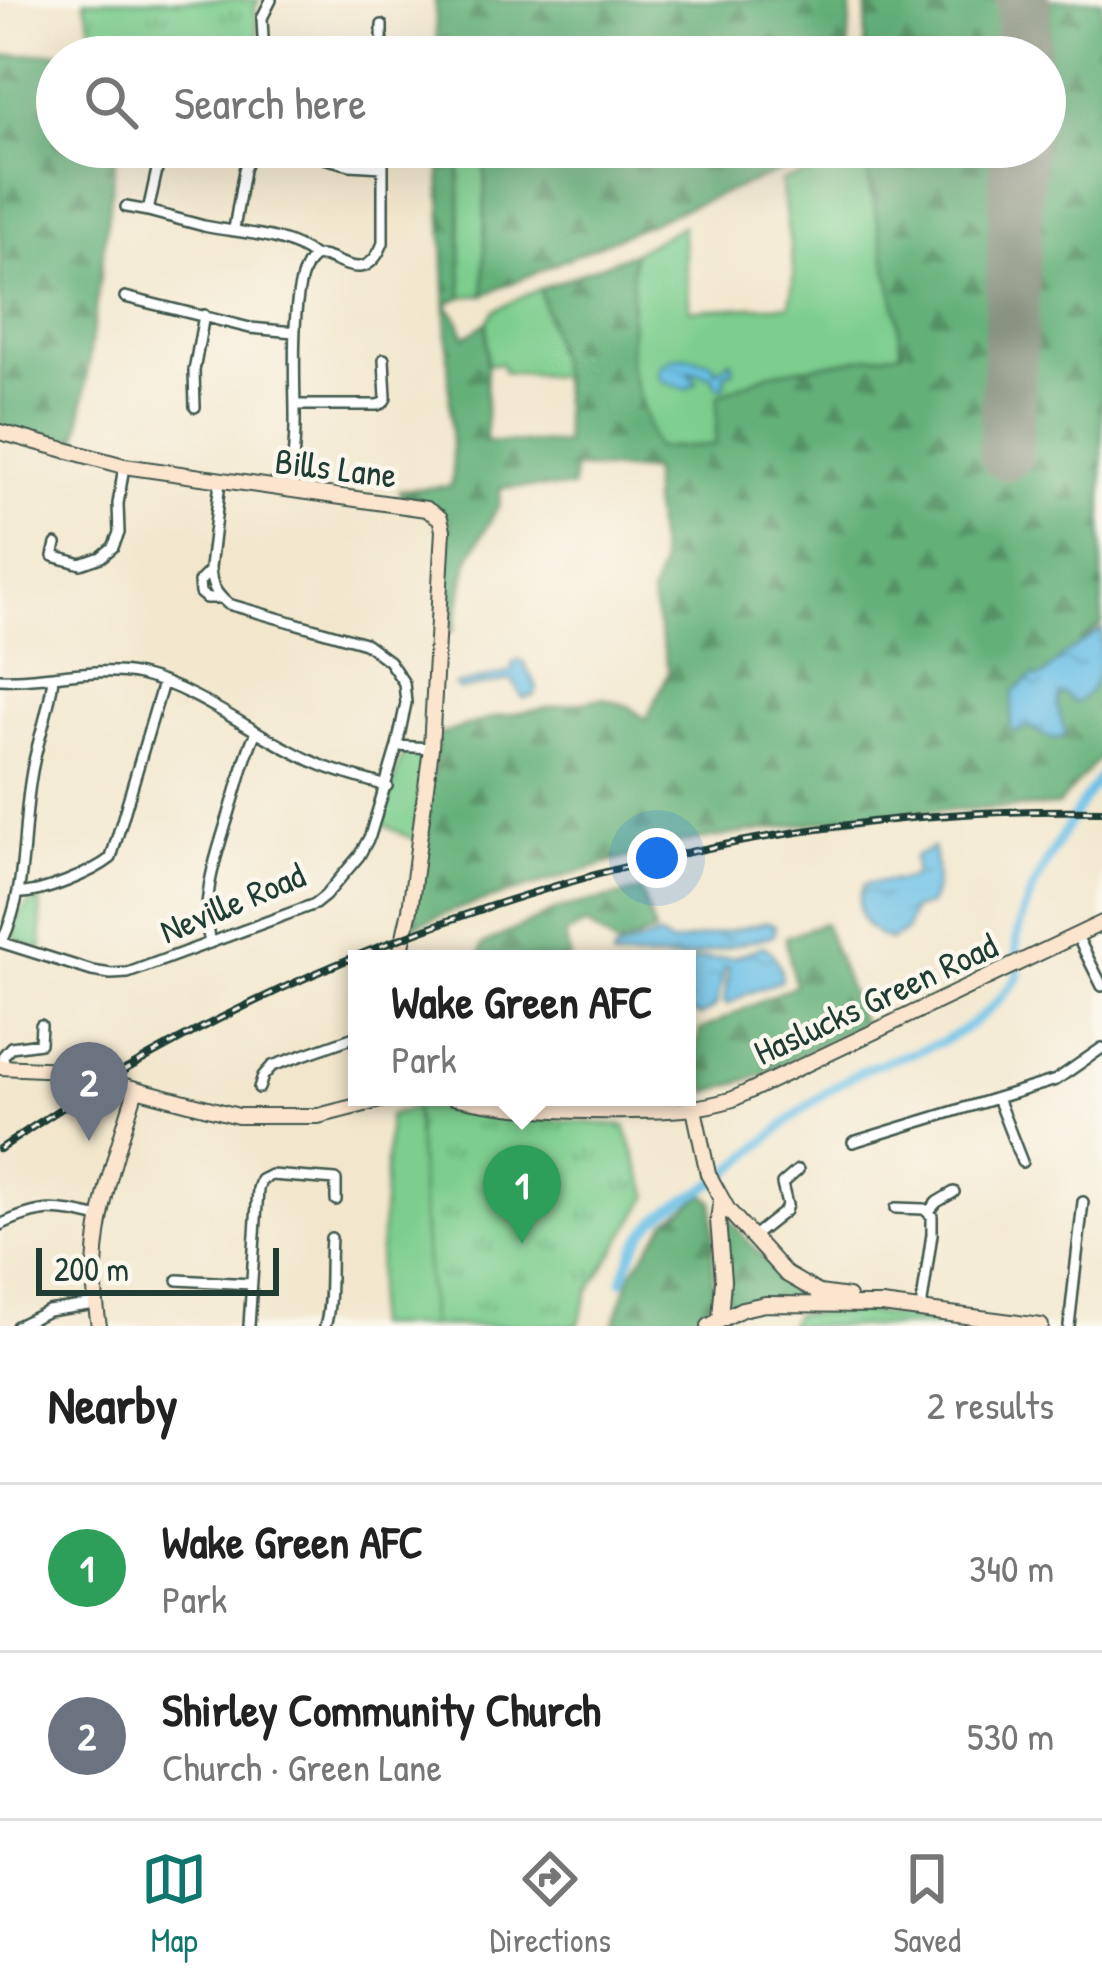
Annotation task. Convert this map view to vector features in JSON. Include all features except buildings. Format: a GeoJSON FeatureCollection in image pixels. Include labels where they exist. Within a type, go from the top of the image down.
{"type":"FeatureCollection","features":[{"type":"Feature","properties":{"kind":"street"},"geometry":{"type":"LineString","coordinates":[[263,36],[262,18],[271,0]]}},
{"type":"Feature","properties":{"kind":"street"},"geometry":{"type":"LineString","coordinates":[[377,36],[382,25]]}},
{"type":"Feature","properties":{"kind":"street"},"geometry":{"type":"LineString","coordinates":[[148,211],[157,168]]}},
{"type":"Feature","properties":{"kind":"street"},"geometry":{"type":"LineString","coordinates":[[234,230],[245,168]]}},
{"type":"Feature","properties":{"kind":"street"},"geometry":{"type":"LineString","coordinates":[[290,491],[298,297],[309,261],[315,257],[354,267],[379,255],[382,168]]}},
{"type":"Feature","properties":{"kind":"street"},"geometry":{"type":"LineString","coordinates":[[126,207],[296,245],[315,257]]}},
{"type":"Feature","properties":{"kind":"street"},"geometry":{"type":"LineString","coordinates":[[130,302],[250,328],[294,332]]}},
{"type":"Feature","properties":{"kind":"street"},"geometry":{"type":"LineString","coordinates":[[190,400],[203,315]]}},
{"type":"Feature","properties":{"kind":"street"},"geometry":{"type":"LineString","coordinates":[[295,405],[383,403],[388,365]]}},
{"type":"Feature","properties":{"kind":"street","name":"Bills Lane"},"geometry":{"type":"LineString","coordinates":[[0,432],[124,466],[426,509],[440,518],[431,748],[401,950]]}},
{"type":"Feature","properties":{"kind":"street"},"geometry":{"type":"LineString","coordinates":[[56,544],[52,556],[81,564],[113,547],[119,533],[124,466]]}},
{"type":"Feature","properties":{"kind":"street","name":"Neville Road"},"geometry":{"type":"LineString","coordinates":[[1,942],[111,974],[145,968],[305,909],[325,896],[370,836],[397,746],[406,704],[404,683],[389,661],[365,643],[220,598],[210,582],[210,571],[220,482]]}},
{"type":"Feature","properties":{"kind":"street"},"geometry":{"type":"LineString","coordinates":[[0,680],[116,672],[142,676],[163,682],[317,764],[387,786]]}},
{"type":"Feature","properties":{"kind":"street"},"geometry":{"type":"LineString","coordinates":[[1,942],[20,893],[32,771],[53,677]]}},
{"type":"Feature","properties":{"kind":"street"},"geometry":{"type":"LineString","coordinates":[[20,893],[33,893],[111,858],[163,682]]}},
{"type":"Feature","properties":{"kind":"street"},"geometry":{"type":"LineString","coordinates":[[210,944],[206,928],[212,870],[256,732]]}},
{"type":"Feature","properties":{"kind":"street"},"geometry":{"type":"LineString","coordinates":[[397,746],[431,748]]}},
{"type":"Feature","properties":{"kind":"street","name":"Haslucks Green Road"},"geometry":{"type":"LineString","coordinates":[[497,1106],[582,1112],[694,1109],[734,1099],[1102,922]]}},
{"type":"Feature","properties":{"kind":"street"},"geometry":{"type":"LineString","coordinates":[[1076,934],[1102,986]]}},
{"type":"Feature","properties":{"kind":"street"},"geometry":{"type":"LineString","coordinates":[[41,1024],[40,1043],[10,1047],[2,1067],[63,1070],[238,1116],[318,1116],[357,1106]]}},
{"type":"Feature","properties":{"kind":"street"},"geometry":{"type":"LineString","coordinates":[[259,1089],[272,1066],[348,1039]]}},
{"type":"Feature","properties":{"kind":"street"},"geometry":{"type":"LineString","coordinates":[[853,1142],[1057,1080],[1102,1048]]}},
{"type":"Feature","properties":{"kind":"street"},"geometry":{"type":"LineString","coordinates":[[99,1326],[94,1304],[94,1246],[129,1087]]}},
{"type":"Feature","properties":{"kind":"street"},"geometry":{"type":"LineString","coordinates":[[997,1098],[1022,1162]]}},
{"type":"Feature","properties":{"kind":"street"},"geometry":{"type":"LineString","coordinates":[[694,1109],[716,1189],[723,1280],[715,1322]]}},
{"type":"Feature","properties":{"kind":"street"},"geometry":{"type":"LineString","coordinates":[[752,1238],[785,1211],[782,1184],[798,1170]]}},
{"type":"Feature","properties":{"kind":"street"},"geometry":{"type":"LineString","coordinates":[[249,1326],[261,1180],[271,1175],[336,1180],[336,1200]]}},
{"type":"Feature","properties":{"kind":"street"},"geometry":{"type":"LineString","coordinates":[[716,1189],[752,1238],[800,1284],[882,1305]]}},
{"type":"Feature","properties":{"kind":"street"},"geometry":{"type":"LineString","coordinates":[[928,1212],[953,1191]]}},
{"type":"Feature","properties":{"kind":"street"},"geometry":{"type":"LineString","coordinates":[[1069,1326],[1083,1202]]}},
{"type":"Feature","properties":{"kind":"street"},"geometry":{"type":"LineString","coordinates":[[0,1225],[30,1211],[56,1208],[100,1218]]}},
{"type":"Feature","properties":{"kind":"street"},"geometry":{"type":"LineString","coordinates":[[896,1208],[928,1212]]}},
{"type":"Feature","properties":{"kind":"street"},"geometry":{"type":"LineString","coordinates":[[921,1309],[933,1224],[928,1212]]}},
{"type":"Feature","properties":{"kind":"street"},"geometry":{"type":"LineString","coordinates":[[325,1326],[331,1238]]}},
{"type":"Feature","properties":{"kind":"street"},"geometry":{"type":"LineString","coordinates":[[185,1284],[251,1284]]}},
{"type":"Feature","properties":{"kind":"street"},"geometry":{"type":"LineString","coordinates":[[17,1326],[48,1311],[94,1304]]}},
{"type":"Feature","properties":{"kind":"street"},"geometry":{"type":"LineString","coordinates":[[715,1322],[765,1304],[882,1305],[1041,1326]]}},
{"type":"Feature","properties":{"kind":"green space"},"geometry":{"type":"Polygon","coordinates":[[[84,0],[259,0],[255,7],[258,36],[93,36],[84,0]]]}},
{"type":"Feature","properties":{"kind":"green space"},"geometry":{"type":"Polygon","coordinates":[[[435,0],[851,0],[849,36],[436,36],[435,0]]]}},
{"type":"Feature","properties":{"kind":"green space"},"geometry":{"type":"Polygon","coordinates":[[[867,0],[1004,0],[1002,36],[866,36],[867,0]]]}},
{"type":"Feature","properties":{"kind":"green space"},"geometry":{"type":"Polygon","coordinates":[[[1004,0],[1050,0],[1048,36],[1002,36],[1004,0]]]}},
{"type":"Feature","properties":{"kind":"green space"},"geometry":{"type":"Polygon","coordinates":[[[1050,0],[1102,0],[1102,624],[1080,641],[1099,677],[1102,675],[1102,755],[1057,806],[877,813],[672,844],[412,927],[438,735],[497,717],[603,698],[629,706],[646,720],[669,672],[651,594],[661,567],[652,471],[574,468],[572,488],[501,487],[499,505],[469,558],[453,631],[443,631],[449,519],[434,506],[402,500],[399,490],[451,486],[453,473],[440,168],[459,168],[462,297],[446,304],[465,337],[487,322],[486,442],[565,443],[561,377],[540,289],[633,253],[630,366],[655,448],[715,445],[718,395],[771,373],[901,352],[866,168],[998,168],[992,459],[1024,456],[1039,168],[1066,168],[1066,36],[1049,36],[1050,0]]]}},
{"type":"Feature","properties":{"kind":"green space"},"geometry":{"type":"Polygon","coordinates":[[[36,54],[36,168],[114,168],[77,450],[0,425],[0,56],[36,54]]]}},
{"type":"Feature","properties":{"kind":"green space"},"geometry":{"type":"Polygon","coordinates":[[[459,168],[485,168],[484,295],[462,297],[459,168]]]}},
{"type":"Feature","properties":{"kind":"green space"},"geometry":{"type":"Polygon","coordinates":[[[485,168],[789,168],[680,210],[484,295],[485,168]]]}},
{"type":"Feature","properties":{"kind":"green space"},"geometry":{"type":"Polygon","coordinates":[[[829,168],[866,168],[901,352],[771,373],[718,395],[715,445],[654,448],[630,366],[633,253],[682,226],[690,310],[790,305],[794,273],[781,181],[829,168]],[[688,357],[673,358],[661,366],[659,375],[662,381],[687,389],[689,375],[696,372],[712,376],[716,385],[725,379],[725,372],[733,371],[729,361],[715,372],[713,365],[688,357]]]}},
{"type":"Feature","properties":{"kind":"green space"},"geometry":{"type":"Polygon","coordinates":[[[998,168],[1039,168],[1024,456],[992,460],[998,168]]]}},
{"type":"Feature","properties":{"kind":"green space"},"geometry":{"type":"Polygon","coordinates":[[[540,289],[561,377],[504,372],[502,364],[487,364],[487,322],[495,310],[540,289]]]}},
{"type":"Feature","properties":{"kind":"green space"},"geometry":{"type":"Polygon","coordinates":[[[407,753],[424,757],[415,840],[382,824],[401,758],[407,753]]]}},
{"type":"Feature","properties":{"kind":"green space"},"geometry":{"type":"Polygon","coordinates":[[[641,891],[655,932],[618,947],[586,924],[565,935],[568,950],[481,950],[482,945],[559,909],[641,891]]]}},
{"type":"Feature","properties":{"kind":"green space"},"geometry":{"type":"Polygon","coordinates":[[[40,897],[42,949],[20,942],[13,931],[20,913],[40,897]]]}},
{"type":"Feature","properties":{"kind":"green space"},"geometry":{"type":"Polygon","coordinates":[[[824,923],[862,1022],[760,1076],[707,1092],[696,1054],[700,1030],[795,985],[785,937],[824,923]]]}},
{"type":"Feature","properties":{"kind":"green space"},"geometry":{"type":"Polygon","coordinates":[[[415,1107],[431,1326],[372,1326],[389,1116],[415,1107]]]}},
{"type":"Feature","properties":{"kind":"green space"},"geometry":{"type":"Polygon","coordinates":[[[415,1107],[625,1126],[649,1196],[588,1292],[578,1326],[431,1326],[415,1107]]]}},
{"type":"Feature","properties":{"kind":"green space"},"geometry":{"type":"Polygon","coordinates":[[[705,1194],[713,1202],[713,1314],[701,1326],[613,1326],[632,1272],[667,1221],[705,1194]]]}},
{"type":"Feature","properties":{"kind":"green space"},"geometry":{"type":"Polygon","coordinates":[[[729,1219],[767,1261],[812,1296],[727,1306],[724,1224],[729,1219]]]}},
{"type":"Feature","properties":{"kind":"green space"},"geometry":{"type":"Polygon","coordinates":[[[862,1312],[989,1326],[788,1326],[795,1314],[862,1312]]]}},
{"type":"Feature","properties":{"kind":"water"},"geometry":{"type":"Polygon","coordinates":[[[673,358],[711,362],[716,371],[732,361],[733,371],[725,372],[725,385],[720,387],[712,376],[696,372],[690,374],[697,382],[687,389],[662,381],[661,366],[673,358]]]}},
{"type":"Feature","properties":{"kind":"water"},"geometry":{"type":"Polygon","coordinates":[[[1102,629],[1101,662],[1090,690],[1074,703],[1059,694],[1057,707],[1066,734],[1058,739],[1029,727],[1014,732],[1013,692],[1034,675],[1044,675],[1102,629]]]}},
{"type":"Feature","properties":{"kind":"water"},"geometry":{"type":"Polygon","coordinates":[[[519,660],[537,687],[534,696],[523,698],[512,680],[460,690],[455,685],[507,673],[519,660]]]}},
{"type":"Feature","properties":{"kind":"water"},"geometry":{"type":"Polygon","coordinates":[[[933,848],[936,877],[929,905],[912,910],[906,931],[890,940],[873,931],[860,911],[865,884],[915,875],[914,857],[933,848]]]}},
{"type":"Feature","properties":{"kind":"water"},"geometry":{"type":"Polygon","coordinates":[[[767,922],[775,925],[774,935],[696,955],[696,950],[620,950],[658,936],[672,944],[767,922]]]}},
{"type":"Feature","properties":{"kind":"water"},"geometry":{"type":"Polygon","coordinates":[[[763,946],[777,961],[781,981],[727,1005],[729,968],[725,967],[716,1006],[701,1016],[696,1014],[696,960],[734,957],[763,946]]]}},
{"type":"Feature","properties":{"kind":"waterway"},"geometry":{"type":"LineString","coordinates":[[622,1281],[651,1225],[727,1174],[806,1107],[866,1069],[954,1035],[1000,999],[1019,976],[1017,938],[1040,875],[1102,774]]}},
{"type":"Feature","properties":{"kind":"runway"},"geometry":{"type":"LineString","coordinates":[[1023,36],[1024,0]]}},
{"type":"Feature","properties":{"kind":"runway"},"geometry":{"type":"LineString","coordinates":[[1006,453],[1017,168]]}},
{"type":"Feature","properties":{"kind":"railway"},"geometry":{"type":"LineString","coordinates":[[372,950],[525,895],[668,857],[812,830],[957,814],[1102,811]]}},
{"type":"Feature","properties":{"kind":"railway"},"geometry":{"type":"LineString","coordinates":[[0,1149],[122,1072],[251,1003],[348,961]]}},
{"type":"Feature","properties":{"kind":"place","name":"Shirley Community Church"},"geometry":{"type":"Point","coordinates":[89,1141]}},
{"type":"Feature","properties":{"kind":"place","name":"Wake Green AFC"},"geometry":{"type":"Point","coordinates":[522,1244]}}]}
